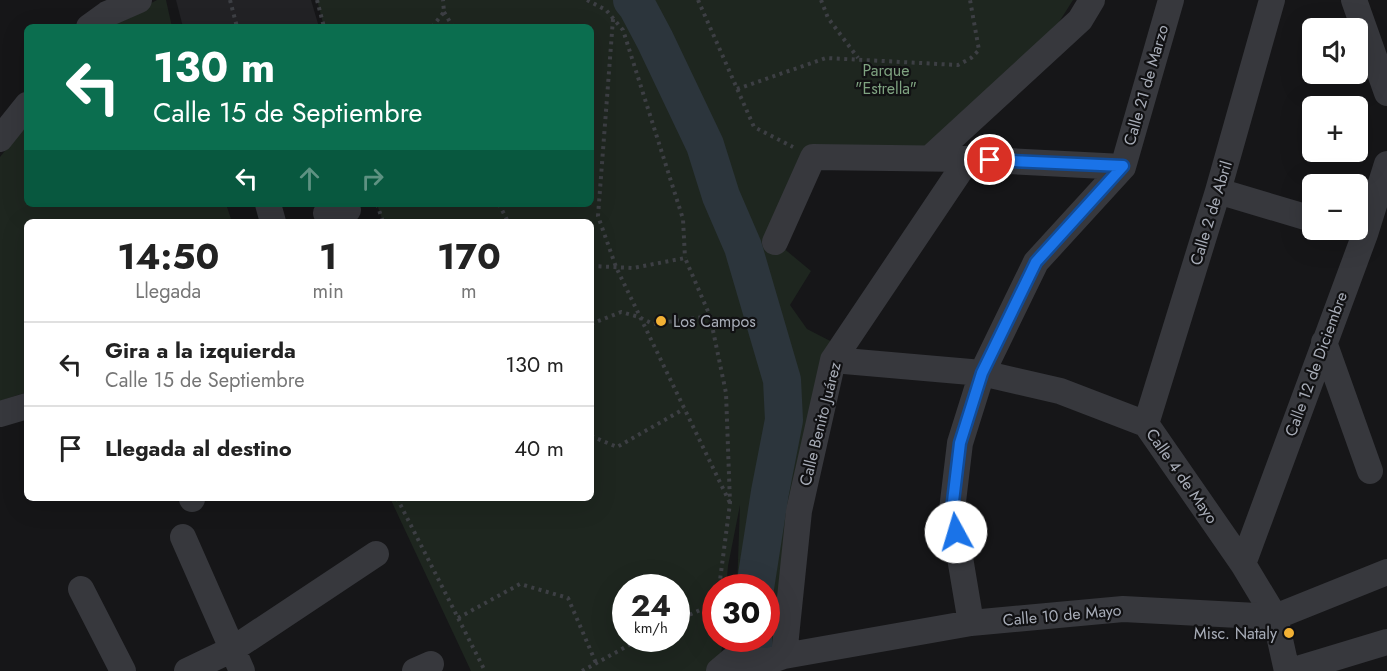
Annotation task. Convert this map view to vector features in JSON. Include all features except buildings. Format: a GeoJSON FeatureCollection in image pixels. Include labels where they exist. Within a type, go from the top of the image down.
{"type":"FeatureCollection","features":[{"type":"Feature","properties":{"kind":"street"},"geometry":{"type":"LineString","coordinates":[[93,24],[107,14],[139,0]]}},
{"type":"Feature","properties":{"kind":"street"},"geometry":{"type":"LineString","coordinates":[[930,158],[1080,20],[1092,0]]}},
{"type":"Feature","properties":{"kind":"street","name":"Calle 21 de Marzo"},"geometry":{"type":"LineString","coordinates":[[971,623],[952,510],[960,443],[982,373],[1036,262],[1123,166],[1171,0]]}},
{"type":"Feature","properties":{"kind":"street","name":"Calle 2 de Abril"},"geometry":{"type":"LineString","coordinates":[[1146,424],[1218,191],[1272,0]]}},
{"type":"Feature","properties":{"kind":"street"},"geometry":{"type":"LineString","coordinates":[[1354,0],[1387,93]]}},
{"type":"Feature","properties":{"kind":"street"},"geometry":{"type":"LineString","coordinates":[[0,139],[24,109]]}},
{"type":"Feature","properties":{"kind":"street"},"geometry":{"type":"LineString","coordinates":[[776,242],[813,157],[968,159],[1123,166]]}},
{"type":"Feature","properties":{"kind":"street","name":"Calle Benito Juárez"},"geometry":{"type":"LineString","coordinates":[[777,658],[799,511],[832,360],[968,159]]}},
{"type":"Feature","properties":{"kind":"street","name":"Calle 12 de Diciembre"},"geometry":{"type":"LineString","coordinates":[[1368,207],[1387,164]]}},
{"type":"Feature","properties":{"kind":"street"},"geometry":{"type":"LineString","coordinates":[[1218,191],[1302,216]]}},
{"type":"Feature","properties":{"kind":"street","name":"Calle 12 de Diciembre"},"geometry":{"type":"LineString","coordinates":[[1243,564],[1324,342],[1355,240]]}},
{"type":"Feature","properties":{"kind":"street"},"geometry":{"type":"LineString","coordinates":[[1324,342],[1370,471]]}},
{"type":"Feature","properties":{"kind":"street","name":"Calle 4 de Mayo"},"geometry":{"type":"LineString","coordinates":[[832,360],[982,373],[1060,391],[1146,424],[1243,564],[1275,617],[1289,671]]}},
{"type":"Feature","properties":{"kind":"street"},"geometry":{"type":"LineString","coordinates":[[0,414],[24,407]]}},
{"type":"Feature","properties":{"kind":"street"},"geometry":{"type":"LineString","coordinates":[[183,537],[238,660]]}},
{"type":"Feature","properties":{"kind":"street"},"geometry":{"type":"LineString","coordinates":[[187,671],[238,660],[376,554]]}},
{"type":"Feature","properties":{"kind":"street","name":"Calle 10 de Mayo"},"geometry":{"type":"LineString","coordinates":[[726,666],[971,623],[1123,609],[1275,617],[1387,572]]}},
{"type":"Feature","properties":{"kind":"street"},"geometry":{"type":"LineString","coordinates":[[81,589],[123,671]]}},
{"type":"Feature","properties":{"kind":"street"},"geometry":{"type":"LineString","coordinates":[[1289,671],[1387,642]]}},
{"type":"Feature","properties":{"kind":"path"},"geometry":{"type":"LineString","coordinates":[[230,0],[236,24]]}},
{"type":"Feature","properties":{"kind":"path"},"geometry":{"type":"LineString","coordinates":[[317,0],[323,24]]}},
{"type":"Feature","properties":{"kind":"path"},"geometry":{"type":"LineString","coordinates":[[443,0],[444,12],[451,24]]}},
{"type":"Feature","properties":{"kind":"path"},"geometry":{"type":"LineString","coordinates":[[587,0],[606,10],[623,30],[683,219],[686,258],[710,316],[726,393],[730,504],[721,574]]}},
{"type":"Feature","properties":{"kind":"path"},"geometry":{"type":"LineString","coordinates":[[698,0],[754,127],[813,157]]}},
{"type":"Feature","properties":{"kind":"path"},"geometry":{"type":"LineString","coordinates":[[821,0],[828,18],[858,59]]}},
{"type":"Feature","properties":{"kind":"path"},"geometry":{"type":"LineString","coordinates":[[737,89],[826,58],[958,65],[971,58],[979,50],[970,0]]}},
{"type":"Feature","properties":{"kind":"path"},"geometry":{"type":"LineString","coordinates":[[434,24],[444,12]]}},
{"type":"Feature","properties":{"kind":"path"},"geometry":{"type":"LineString","coordinates":[[613,19],[597,216],[616,267],[639,317],[730,504]]}},
{"type":"Feature","properties":{"kind":"path"},"geometry":{"type":"LineString","coordinates":[[594,266],[633,268],[686,258]]}},
{"type":"Feature","properties":{"kind":"path"},"geometry":{"type":"LineString","coordinates":[[594,323],[621,312],[639,317],[652,324],[710,316]]}},
{"type":"Feature","properties":{"kind":"path"},"geometry":{"type":"LineString","coordinates":[[594,437],[617,447],[684,409]]}},
{"type":"Feature","properties":{"kind":"path"},"geometry":{"type":"LineString","coordinates":[[399,501],[485,671]]}},
{"type":"Feature","properties":{"kind":"path"},"geometry":{"type":"LineString","coordinates":[[458,618],[520,584],[568,598],[596,663]]}},
{"type":"Feature","properties":{"kind":"path"},"geometry":{"type":"LineString","coordinates":[[582,671],[616,652]]}},
{"type":"Feature","properties":{"kind":"shaded area"},"geometry":{"type":"Polygon","coordinates":[[[176,0],[311,0],[318,24],[182,24],[176,0]]]}},
{"type":"Feature","properties":{"kind":"green space"},"geometry":{"type":"Polygon","coordinates":[[[157,0],[166,0],[171,24],[112,24],[157,0]]]}},
{"type":"Feature","properties":{"kind":"green space","name":"Parque \"Estrella\""},"geometry":{"type":"Polygon","coordinates":[[[317,0],[1073,0],[1033,63],[930,158],[812,157],[776,242],[811,271],[790,305],[807,329],[842,347],[784,656],[732,660],[733,652],[780,652],[780,574],[738,574],[740,505],[727,574],[702,574],[702,652],[721,652],[719,671],[471,671],[391,501],[594,501],[594,219],[382,219],[378,207],[594,207],[594,24],[323,24],[317,0]]]}},
{"type":"Feature","properties":{"kind":"green space"},"geometry":{"type":"Polygon","coordinates":[[[24,127],[24,207],[227,207],[231,219],[24,219],[24,393],[0,401],[0,157],[24,127]]]}},
{"type":"Feature","properties":{"kind":"waterway"},"geometry":{"type":"LineString","coordinates":[[632,0],[655,40],[705,145],[721,196],[743,247],[782,380],[784,420],[757,574]]}},
{"type":"Feature","properties":{"kind":"waterway"},"geometry":{"type":"LineString","coordinates":[[754,652],[756,671]]}},
{"type":"Feature","properties":{"kind":"place","name":"Los Campos"},"geometry":{"type":"Point","coordinates":[661,321]}},
{"type":"Feature","properties":{"kind":"place","name":"Misc. Nataly"},"geometry":{"type":"Point","coordinates":[1289,633]}},
{"type":"Feature","properties":{"kind":"route"},"geometry":{"type":"LineString","coordinates":[[956,532],[952,510],[960,443],[982,373],[1036,262],[1123,166],[990,160]]}}]}
